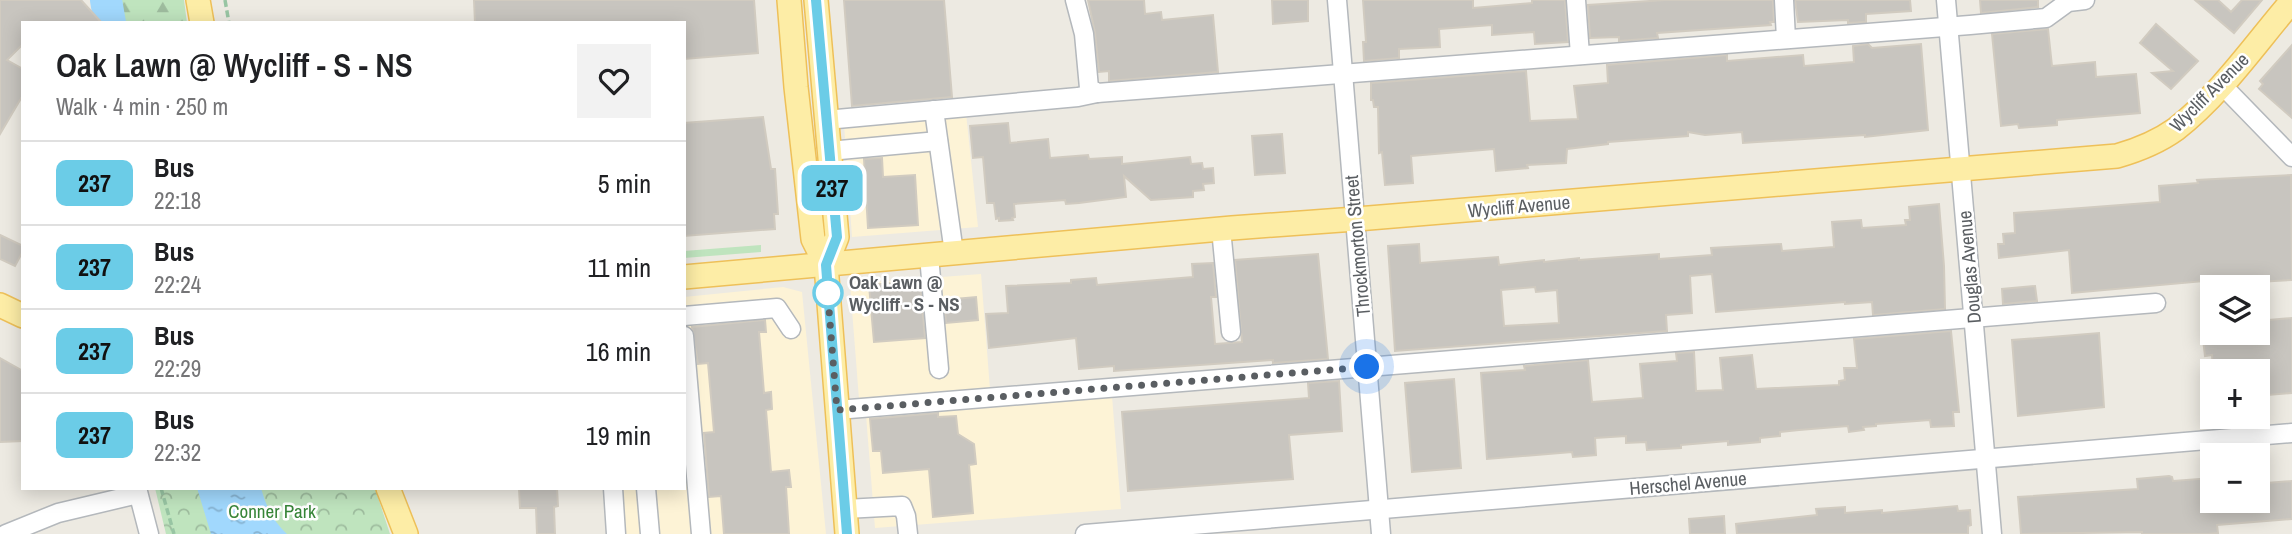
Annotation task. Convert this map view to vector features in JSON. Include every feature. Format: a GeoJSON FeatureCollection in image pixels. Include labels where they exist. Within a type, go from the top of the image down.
{"type":"FeatureCollection","features":[{"type":"Feature","properties":{"kind":"main road"},"geometry":{"type":"LineString","coordinates":[[198,0],[202,21]]}},
{"type":"Feature","properties":{"kind":"main road"},"geometry":{"type":"LineString","coordinates":[[789,0],[813,239],[826,265],[847,534]]}},
{"type":"Feature","properties":{"kind":"main road"},"geometry":{"type":"LineString","coordinates":[[816,0],[837,237],[826,265]]}},
{"type":"Feature","properties":{"kind":"main road","name":"Wycliff Avenue"},"geometry":{"type":"LineString","coordinates":[[686,277],[1220,229],[2095,159],[2137,150],[2175,130],[2222,85],[2292,1]]}},
{"type":"Feature","properties":{"kind":"main road"},"geometry":{"type":"LineString","coordinates":[[0,305],[21,315]]}},
{"type":"Feature","properties":{"kind":"main road"},"geometry":{"type":"LineString","coordinates":[[389,490],[406,534]]}},
{"type":"Feature","properties":{"kind":"street"},"geometry":{"type":"LineString","coordinates":[[1075,0],[1084,34],[1089,88],[1097,93]]}},
{"type":"Feature","properties":{"kind":"street","name":"Throckmorton Street"},"geometry":{"type":"LineString","coordinates":[[1337,0],[1381,534]]}},
{"type":"Feature","properties":{"kind":"street"},"geometry":{"type":"LineString","coordinates":[[1576,0],[1580,55]]}},
{"type":"Feature","properties":{"kind":"street"},"geometry":{"type":"LineString","coordinates":[[1784,0],[1786,39]]}},
{"type":"Feature","properties":{"kind":"street","name":"Douglas Avenue"},"geometry":{"type":"LineString","coordinates":[[1946,0],[1992,534]]}},
{"type":"Feature","properties":{"kind":"street"},"geometry":{"type":"LineString","coordinates":[[826,120],[1097,93],[1343,76],[2046,18],[2068,2],[2085,0]]}},
{"type":"Feature","properties":{"kind":"street"},"geometry":{"type":"LineString","coordinates":[[2222,85],[2292,157]]}},
{"type":"Feature","properties":{"kind":"street"},"geometry":{"type":"LineString","coordinates":[[934,110],[954,253]]}},
{"type":"Feature","properties":{"kind":"street"},"geometry":{"type":"LineString","coordinates":[[829,151],[938,141]]}},
{"type":"Feature","properties":{"kind":"street"},"geometry":{"type":"LineString","coordinates":[[1220,229],[1231,332]]}},
{"type":"Feature","properties":{"kind":"street"},"geometry":{"type":"LineString","coordinates":[[929,256],[939,369]]}},
{"type":"Feature","properties":{"kind":"street"},"geometry":{"type":"LineString","coordinates":[[837,410],[2156,303]]}},
{"type":"Feature","properties":{"kind":"street"},"geometry":{"type":"LineString","coordinates":[[686,316],[777,308],[791,329]]}},
{"type":"Feature","properties":{"kind":"street"},"geometry":{"type":"LineString","coordinates":[[686,359],[701,534]]}},
{"type":"Feature","properties":{"kind":"street","name":"Herschel Avenue"},"geometry":{"type":"LineString","coordinates":[[1094,534],[2292,433]]}},
{"type":"Feature","properties":{"kind":"street"},"geometry":{"type":"LineString","coordinates":[[613,490],[617,534]]}},
{"type":"Feature","properties":{"kind":"street"},"geometry":{"type":"LineString","coordinates":[[646,490],[650,534]]}},
{"type":"Feature","properties":{"kind":"street"},"geometry":{"type":"LineString","coordinates":[[6,534],[58,513],[137,491],[149,534]]}},
{"type":"Feature","properties":{"kind":"street"},"geometry":{"type":"LineString","coordinates":[[845,509],[902,506],[908,534]]}},
{"type":"Feature","properties":{"kind":"path"},"geometry":{"type":"LineString","coordinates":[[225,0],[229,21]]}},
{"type":"Feature","properties":{"kind":"path"},"geometry":{"type":"LineString","coordinates":[[162,490],[174,534]]}},
{"type":"Feature","properties":{"kind":"shaded area"},"geometry":{"type":"Polygon","coordinates":[[[966,113],[978,227],[852,237],[844,124],[966,113]]]}},
{"type":"Feature","properties":{"kind":"shaded area"},"geometry":{"type":"Polygon","coordinates":[[[981,274],[990,389],[859,399],[850,284],[981,274]]]}},
{"type":"Feature","properties":{"kind":"shaded area"},"geometry":{"type":"Polygon","coordinates":[[[783,287],[802,292],[826,534],[622,534],[619,490],[686,490],[686,297],[783,287]]]}},
{"type":"Feature","properties":{"kind":"shaded area"},"geometry":{"type":"Polygon","coordinates":[[[1112,396],[1121,509],[875,528],[866,415],[1112,396]]]}},
{"type":"Feature","properties":{"kind":"green space"},"geometry":{"type":"Polygon","coordinates":[[[91,0],[184,0],[187,21],[110,21],[91,0]]]}},
{"type":"Feature","properties":{"kind":"green space"},"geometry":{"type":"Polygon","coordinates":[[[761,245],[761,252],[686,258],[686,251],[761,245]]]}},
{"type":"Feature","properties":{"kind":"green space","name":"Conner Park"},"geometry":{"type":"Polygon","coordinates":[[[155,490],[376,490],[390,534],[166,534],[155,490]]]}},
{"type":"Feature","properties":{"kind":"water"},"geometry":{"type":"Polygon","coordinates":[[[198,490],[262,490],[271,513],[287,534],[211,534],[198,490]]]}},
{"type":"Feature","properties":{"kind":"building"},"geometry":{"type":"Polygon","coordinates":[[[0,0],[81,0],[100,21],[21,21],[21,46],[7,60],[21,68],[21,98],[0,134],[0,0]]]}},
{"type":"Feature","properties":{"kind":"building"},"geometry":{"type":"Polygon","coordinates":[[[474,0],[754,0],[758,53],[686,59],[686,21],[475,21],[474,0]]]}},
{"type":"Feature","properties":{"kind":"building"},"geometry":{"type":"Polygon","coordinates":[[[844,0],[944,0],[952,97],[852,106],[844,0]]]}},
{"type":"Feature","properties":{"kind":"building"},"geometry":{"type":"Polygon","coordinates":[[[1088,0],[1144,0],[1145,14],[1161,12],[1162,20],[1213,15],[1218,72],[1109,81],[1109,71],[1099,72],[1088,0]]]}},
{"type":"Feature","properties":{"kind":"building"},"geometry":{"type":"Polygon","coordinates":[[[1272,0],[1308,0],[1308,21],[1273,24],[1272,0]]]}},
{"type":"Feature","properties":{"kind":"building"},"geometry":{"type":"Polygon","coordinates":[[[1363,0],[1473,0],[1473,8],[1532,3],[1532,0],[1565,0],[1568,42],[1535,44],[1534,32],[1492,35],[1492,25],[1439,29],[1440,47],[1399,49],[1399,58],[1364,61],[1363,42],[1366,42],[1363,0]]]}},
{"type":"Feature","properties":{"kind":"building"},"geometry":{"type":"Polygon","coordinates":[[[1665,0],[1773,0],[1774,22],[1770,22],[1771,25],[1657,33],[1658,38],[1619,41],[1619,37],[1590,38],[1588,5],[1665,0]]]}},
{"type":"Feature","properties":{"kind":"building"},"geometry":{"type":"Polygon","coordinates":[[[1795,0],[1910,0],[1911,11],[1866,14],[1866,22],[1798,22],[1795,0]]]}},
{"type":"Feature","properties":{"kind":"building"},"geometry":{"type":"Polygon","coordinates":[[[1980,0],[2038,0],[2038,7],[1981,13],[1980,0]]]}},
{"type":"Feature","properties":{"kind":"building"},"geometry":{"type":"Polygon","coordinates":[[[2195,0],[2218,0],[2231,12],[2242,0],[2262,0],[2234,33],[2195,0]]]}},
{"type":"Feature","properties":{"kind":"building"},"geometry":{"type":"Polygon","coordinates":[[[2156,24],[2198,61],[2171,89],[2152,73],[2173,71],[2140,43],[2156,24]]]}},
{"type":"Feature","properties":{"kind":"building"},"geometry":{"type":"Polygon","coordinates":[[[2048,29],[2052,66],[2095,62],[2096,77],[2136,74],[2140,113],[2057,120],[2057,125],[2019,128],[2018,124],[2001,126],[1992,34],[2048,29]]]}},
{"type":"Feature","properties":{"kind":"building"},"geometry":{"type":"Polygon","coordinates":[[[1868,44],[1872,48],[1921,44],[1928,130],[1865,137],[1743,143],[1742,132],[1705,135],[1688,132],[1688,136],[1608,142],[1567,149],[1566,163],[1527,165],[1528,168],[1496,171],[1494,149],[1411,156],[1413,183],[1385,185],[1382,152],[1379,153],[1378,107],[1374,107],[1371,100],[1371,83],[1526,71],[1530,121],[1578,119],[1574,86],[1608,83],[1607,65],[1727,55],[1727,61],[1803,55],[1804,66],[1854,62],[1853,46],[1868,44]]]}},
{"type":"Feature","properties":{"kind":"building"},"geometry":{"type":"Polygon","coordinates":[[[2292,45],[2292,118],[2259,89],[2263,84],[2260,81],[2292,45]]]}},
{"type":"Feature","properties":{"kind":"building"},"geometry":{"type":"Polygon","coordinates":[[[763,117],[771,169],[775,169],[778,214],[774,214],[775,229],[686,236],[686,123],[763,117]]]}},
{"type":"Feature","properties":{"kind":"building"},"geometry":{"type":"Polygon","coordinates":[[[1008,123],[1010,143],[1048,139],[1050,158],[1088,155],[1089,159],[1122,157],[1122,164],[1190,157],[1191,164],[1202,163],[1203,169],[1213,168],[1214,183],[1203,184],[1204,190],[1193,191],[1193,197],[1151,200],[1124,176],[1126,197],[1066,204],[1065,200],[1014,204],[1013,220],[999,221],[999,218],[996,219],[994,203],[987,203],[983,157],[973,158],[970,126],[1008,123]]]}},
{"type":"Feature","properties":{"kind":"building"},"geometry":{"type":"Polygon","coordinates":[[[1282,134],[1285,173],[1255,175],[1252,136],[1282,134]]]}},
{"type":"Feature","properties":{"kind":"building"},"geometry":{"type":"Polygon","coordinates":[[[882,158],[883,177],[915,175],[918,225],[868,228],[864,159],[882,158]]]}},
{"type":"Feature","properties":{"kind":"building"},"geometry":{"type":"Polygon","coordinates":[[[2291,175],[2292,280],[2270,281],[2270,275],[2200,275],[2200,281],[2072,293],[2069,250],[1999,258],[1998,244],[2004,244],[2003,234],[2015,233],[2014,213],[2160,202],[2159,186],[2198,183],[2197,180],[2291,175]]]}},
{"type":"Feature","properties":{"kind":"building"},"geometry":{"type":"Polygon","coordinates":[[[1939,204],[1945,309],[1873,315],[1872,302],[1845,302],[1716,312],[1712,274],[1690,276],[1692,313],[1666,315],[1667,331],[1395,351],[1388,246],[1419,244],[1420,263],[1498,257],[1499,265],[1659,254],[1659,259],[1712,255],[1711,248],[1781,244],[1782,251],[1834,247],[1832,222],[1861,220],[1862,228],[1906,225],[1905,220],[1910,220],[1909,207],[1939,204]],[[1535,287],[1501,290],[1504,326],[1559,323],[1557,290],[1536,292],[1535,287]]]}},
{"type":"Feature","properties":{"kind":"building"},"geometry":{"type":"Polygon","coordinates":[[[0,235],[21,245],[21,255],[15,266],[0,259],[0,235]]]}},
{"type":"Feature","properties":{"kind":"building"},"geometry":{"type":"Polygon","coordinates":[[[1318,254],[1328,359],[1114,371],[1114,366],[1079,369],[1076,338],[989,348],[986,314],[1008,313],[1006,286],[1071,283],[1071,280],[1096,278],[1097,285],[1193,277],[1192,264],[1213,263],[1216,297],[1211,297],[1215,344],[1242,342],[1235,260],[1318,254]]]}},
{"type":"Feature","properties":{"kind":"building"},"geometry":{"type":"Polygon","coordinates":[[[920,281],[925,338],[874,342],[869,285],[920,281]]]}},
{"type":"Feature","properties":{"kind":"building"},"geometry":{"type":"Polygon","coordinates":[[[2035,286],[2037,301],[2003,304],[2002,289],[2035,286]]]}},
{"type":"Feature","properties":{"kind":"building"},"geometry":{"type":"Polygon","coordinates":[[[976,297],[978,320],[946,323],[944,300],[976,297]]]}},
{"type":"Feature","properties":{"kind":"building"},"geometry":{"type":"Polygon","coordinates":[[[2292,318],[2292,393],[2270,395],[2270,359],[2212,359],[2212,355],[2205,356],[2204,345],[2270,345],[2270,320],[2292,318]]]}},
{"type":"Feature","properties":{"kind":"building"},"geometry":{"type":"Polygon","coordinates":[[[765,320],[766,332],[759,332],[764,393],[771,392],[772,409],[766,410],[771,472],[789,470],[791,487],[786,487],[789,534],[724,534],[721,496],[709,497],[704,433],[714,432],[708,363],[698,364],[692,327],[765,320]]]}},
{"type":"Feature","properties":{"kind":"building"},"geometry":{"type":"Polygon","coordinates":[[[1951,331],[1959,412],[1953,412],[1954,426],[1931,427],[1930,420],[1876,424],[1863,427],[1864,430],[1849,432],[1848,426],[1780,432],[1780,436],[1760,438],[1760,442],[1728,445],[1728,441],[1647,450],[1646,442],[1626,443],[1626,436],[1595,438],[1596,455],[1573,457],[1572,452],[1487,459],[1481,373],[1525,370],[1524,366],[1588,360],[1592,402],[1643,398],[1640,364],[1677,361],[1676,353],[1694,352],[1696,391],[1723,390],[1720,358],[1752,355],[1756,389],[1839,385],[1839,381],[1845,380],[1844,368],[1857,368],[1854,339],[1951,331]]]}},
{"type":"Feature","properties":{"kind":"building"},"geometry":{"type":"Polygon","coordinates":[[[2099,333],[2104,407],[2018,416],[2012,340],[2099,333]]]}},
{"type":"Feature","properties":{"kind":"building"},"geometry":{"type":"Polygon","coordinates":[[[0,358],[21,370],[21,441],[0,442],[0,358]]]}},
{"type":"Feature","properties":{"kind":"building"},"geometry":{"type":"Polygon","coordinates":[[[1454,379],[1461,468],[1412,472],[1405,383],[1454,379]]]}},
{"type":"Feature","properties":{"kind":"building"},"geometry":{"type":"Polygon","coordinates":[[[1339,381],[1342,431],[1289,435],[1293,479],[1128,491],[1122,412],[1309,398],[1308,383],[1339,381]]]}},
{"type":"Feature","properties":{"kind":"building"},"geometry":{"type":"Polygon","coordinates":[[[938,413],[938,417],[956,416],[958,434],[974,444],[976,464],[969,465],[973,513],[933,517],[929,469],[883,473],[881,451],[873,451],[870,419],[938,413]]]}},
{"type":"Feature","properties":{"kind":"building"},"geometry":{"type":"Polygon","coordinates":[[[2169,476],[2173,481],[2200,479],[2200,513],[2270,513],[2270,483],[2292,481],[2292,519],[2217,525],[2218,533],[2208,534],[2021,534],[2018,497],[2138,489],[2137,479],[2169,476]]]}},
{"type":"Feature","properties":{"kind":"building"},"geometry":{"type":"Polygon","coordinates":[[[519,490],[557,490],[558,506],[554,507],[555,534],[537,534],[536,508],[520,508],[519,490]]]}},
{"type":"Feature","properties":{"kind":"building"},"geometry":{"type":"Polygon","coordinates":[[[1957,506],[1958,511],[1970,510],[1971,525],[1968,526],[1968,534],[1737,534],[1736,524],[1817,515],[1816,509],[1845,507],[1845,513],[1882,510],[1882,513],[1957,506]]]}},
{"type":"Feature","properties":{"kind":"building"},"geometry":{"type":"Polygon","coordinates":[[[1724,516],[1725,534],[1690,534],[1689,519],[1724,516]]]}},
{"type":"Feature","properties":{"kind":"waterway"},"geometry":{"type":"LineString","coordinates":[[106,0],[110,21]]}},
{"type":"Feature","properties":{"kind":"bus line","name":"237"},"geometry":{"type":"LineString","coordinates":[[816,0],[837,237],[826,265],[847,534]]}},
{"type":"Feature","properties":{"kind":"place","name":"Oak Lawn @ Wycliff - S - NS"},"geometry":{"type":"Point","coordinates":[828,293]}},
{"type":"Feature","properties":{"kind":"route"},"geometry":{"type":"LineString","coordinates":[[828,293],[827,284],[837,410],[1367,367]]}}]}
